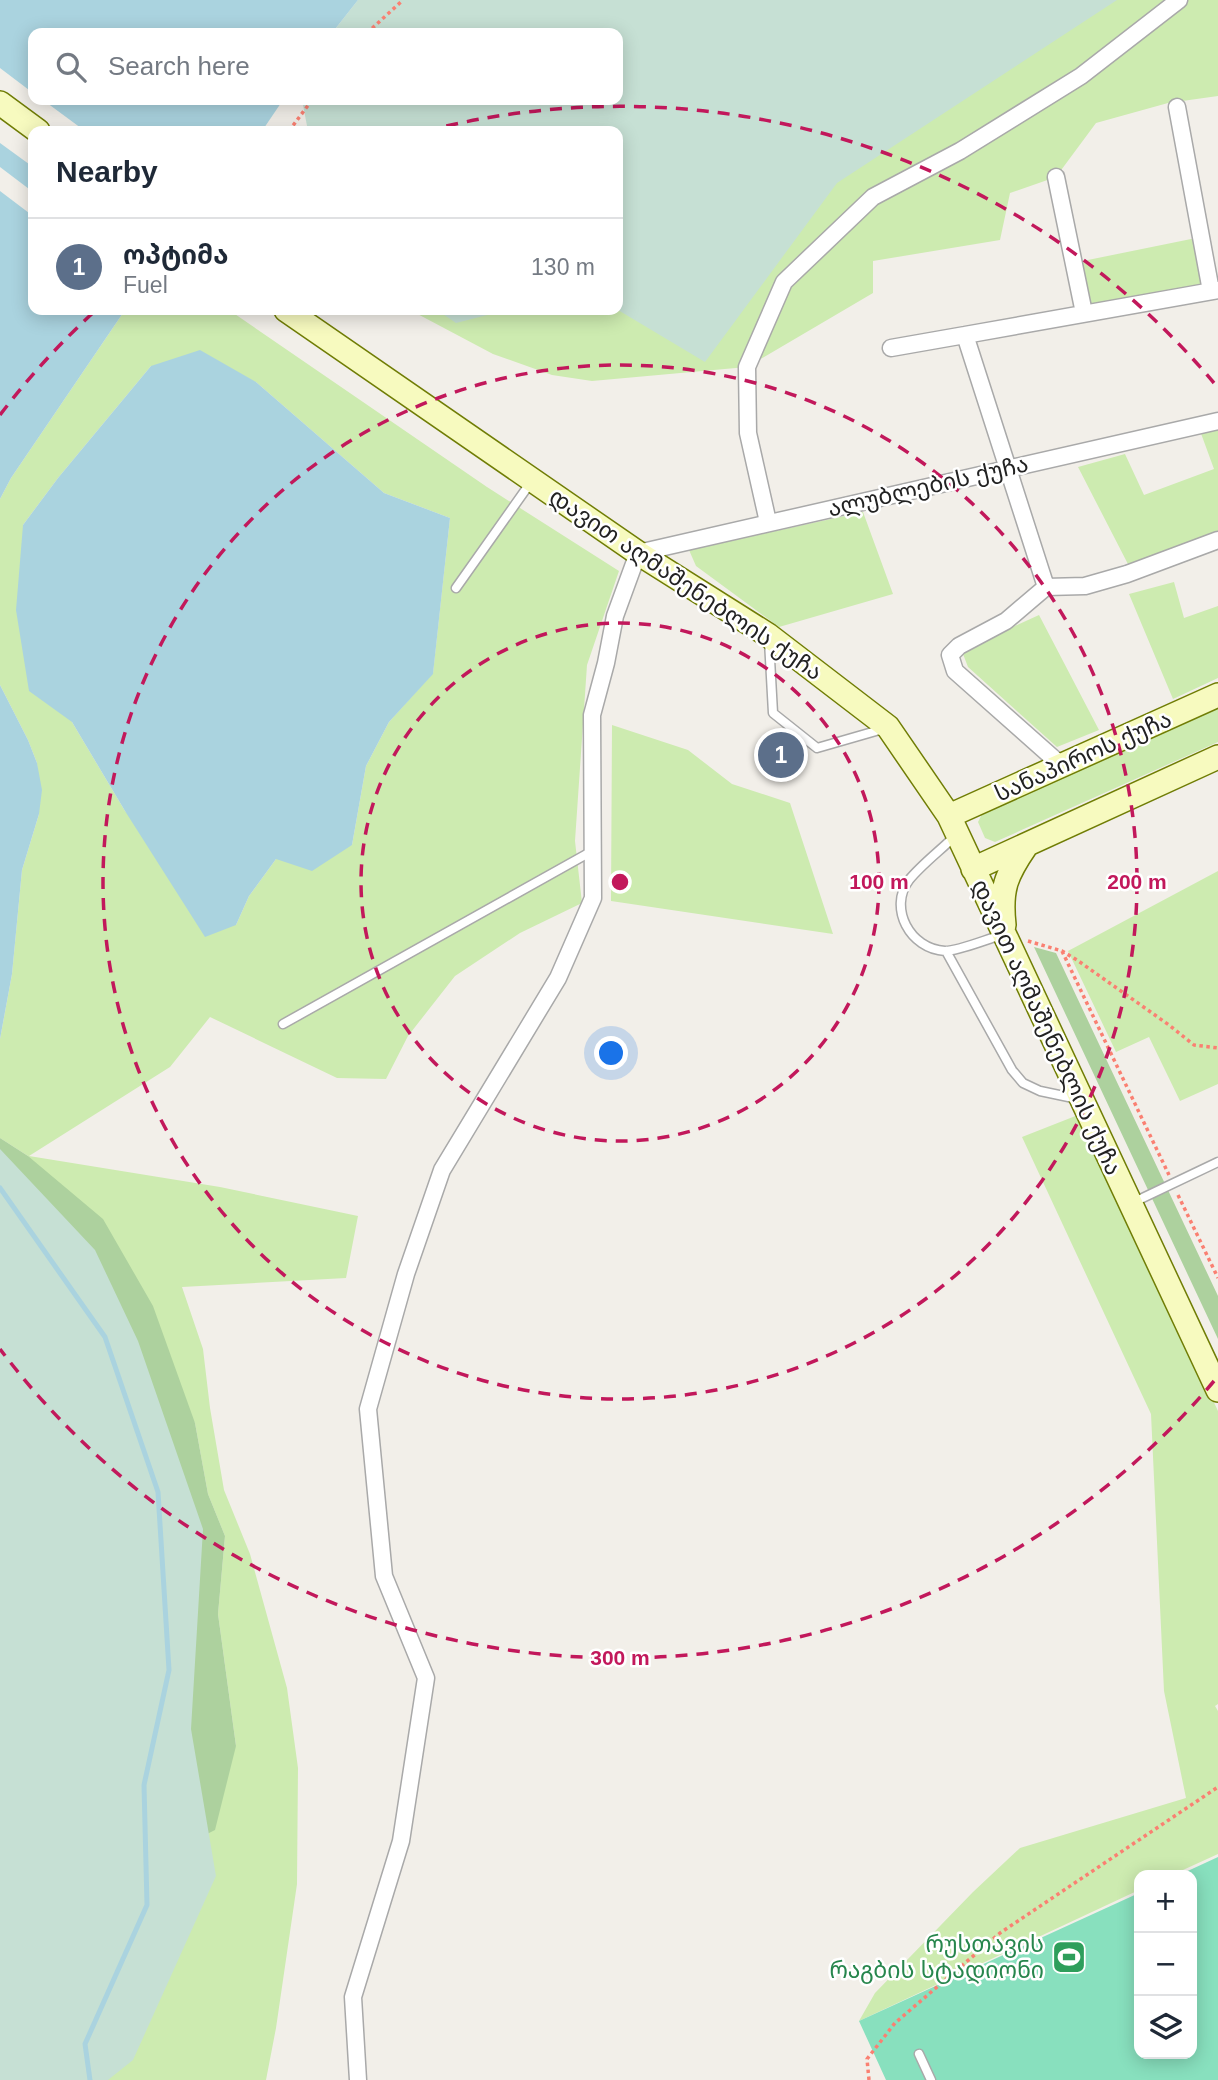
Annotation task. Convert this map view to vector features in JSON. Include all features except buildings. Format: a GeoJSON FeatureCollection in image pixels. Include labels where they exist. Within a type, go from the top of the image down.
{"type":"FeatureCollection","features":[{"type":"Feature","properties":{"kind":"main road"},"geometry":{"type":"LineString","coordinates":[[0,103],[31,126]]}},
{"type":"Feature","properties":{"kind":"main road","name":"დავით აღმაშენებლის ქუჩა"},"geometry":{"type":"LineString","coordinates":[[293,315],[638,553],[768,635],[888,727],[953,825],[1218,1390]]}},
{"type":"Feature","properties":{"kind":"main road","name":"სანაპიროს ქუჩა"},"geometry":{"type":"LineString","coordinates":[[953,825],[1061,765],[1218,695]]}},
{"type":"Feature","properties":{"kind":"main road"},"geometry":{"type":"LineString","coordinates":[[973,869],[1218,757]]}},
{"type":"Feature","properties":{"kind":"main road"},"geometry":{"type":"LineString","coordinates":[[1004,934],[1001,902],[1010,870],[1028,844]]}},
{"type":"Feature","properties":{"kind":"street"},"geometry":{"type":"LineString","coordinates":[[768,522],[748,433],[747,367],[784,282],[873,197],[960,151],[1081,76],[1179,0]]}},
{"type":"Feature","properties":{"kind":"street"},"geometry":{"type":"LineString","coordinates":[[891,348],[1215,291],[1177,107]]}},
{"type":"Feature","properties":{"kind":"street"},"geometry":{"type":"LineString","coordinates":[[1056,177],[1084,313]]}},
{"type":"Feature","properties":{"kind":"street"},"geometry":{"type":"LineString","coordinates":[[965,335],[1046,587]]}},
{"type":"Feature","properties":{"kind":"street","name":"ალუბლების ქუჩა"},"geometry":{"type":"LineString","coordinates":[[638,553],[1218,421]]}},
{"type":"Feature","properties":{"kind":"street"},"geometry":{"type":"LineString","coordinates":[[1061,765],[955,671],[950,655],[959,646],[1006,621],[1046,587],[1085,586],[1127,574],[1218,540]]}},
{"type":"Feature","properties":{"kind":"street"},"geometry":{"type":"LineString","coordinates":[[358,2080],[353,1997],[401,1841],[426,1678],[384,1576],[368,1409],[405,1274],[442,1170],[558,978],[593,898],[592,715],[615,616],[638,553]]}},
{"type":"Feature","properties":{"kind":"lane"},"geometry":{"type":"LineString","coordinates":[[456,588],[533,480]]}},
{"type":"Feature","properties":{"kind":"lane"},"geometry":{"type":"LineString","coordinates":[[768,635],[774,713],[817,748],[888,727]]}},
{"type":"Feature","properties":{"kind":"lane"},"geometry":{"type":"LineString","coordinates":[[953,825],[909,880],[902,893],[899,907],[904,923],[914,936],[930,948],[946,951],[1004,934]]}},
{"type":"Feature","properties":{"kind":"lane"},"geometry":{"type":"LineString","coordinates":[[283,1024],[594,850]]}},
{"type":"Feature","properties":{"kind":"lane"},"geometry":{"type":"LineString","coordinates":[[946,951],[1012,1070],[1023,1083],[1040,1091],[1082,1100]]}},
{"type":"Feature","properties":{"kind":"lane"},"geometry":{"type":"LineString","coordinates":[[1131,1204],[1218,1162]]}},
{"type":"Feature","properties":{"kind":"lane"},"geometry":{"type":"LineString","coordinates":[[919,2054],[931,2080]]}},
{"type":"Feature","properties":{"kind":"path"},"geometry":{"type":"LineString","coordinates":[[373,28],[403,0]]}},
{"type":"Feature","properties":{"kind":"path"},"geometry":{"type":"LineString","coordinates":[[293,126],[308,105]]}},
{"type":"Feature","properties":{"kind":"path"},"geometry":{"type":"LineString","coordinates":[[1004,934],[1062,951],[1160,1017],[1194,1045],[1218,1048]]}},
{"type":"Feature","properties":{"kind":"path"},"geometry":{"type":"LineString","coordinates":[[1062,951],[1218,1278]]}},
{"type":"Feature","properties":{"kind":"path"},"geometry":{"type":"LineString","coordinates":[[869,2080],[867,2059],[895,2023],[1000,1933],[1218,1787]]}},
{"type":"Feature","properties":{"kind":"green space"},"geometry":{"type":"Polygon","coordinates":[[[358,0],[1117,0],[837,183],[705,362],[623,313],[623,126],[307,126],[303,105],[623,105],[623,28],[336,28],[358,0]]]}},
{"type":"Feature","properties":{"kind":"green space"},"geometry":{"type":"Polygon","coordinates":[[[546,0],[1218,0],[1218,96],[1168,103],[1096,123],[1056,177],[1010,193],[1000,240],[873,261],[873,293],[747,367],[592,381],[552,375],[493,354],[419,315],[623,315],[623,126],[443,126],[584,105],[623,105],[623,28],[607,28],[546,0]]]}},
{"type":"Feature","properties":{"kind":"green space"},"geometry":{"type":"Polygon","coordinates":[[[1196,238],[1206,286],[1088,308],[1078,262],[1196,238]]]}},
{"type":"Feature","properties":{"kind":"green space"},"geometry":{"type":"Polygon","coordinates":[[[122,315],[236,315],[487,487],[619,571],[587,665],[575,841],[582,903],[520,933],[455,976],[408,1036],[386,1079],[337,1078],[210,1017],[170,1067],[29,1156],[220,1187],[358,1216],[346,1278],[182,1287],[203,1349],[224,1490],[250,1554],[287,1688],[298,1768],[297,1884],[266,2080],[0,2080],[0,1971],[236,1746],[218,1614],[225,1536],[208,1494],[195,1423],[28,1156],[0,1138],[0,1039],[12,974],[22,870],[39,814],[37,763],[0,685],[0,499],[11,478],[122,315]],[[151,366],[58,478],[23,525],[72,722],[125,811],[236,925],[249,896],[276,859],[352,845],[366,766],[389,722],[433,673],[450,518],[384,493],[256,382],[151,366]]]}},
{"type":"Feature","properties":{"kind":"green space"},"geometry":{"type":"Polygon","coordinates":[[[444,315],[487,315],[456,323],[444,315]]]}},
{"type":"Feature","properties":{"kind":"green space"},"geometry":{"type":"Polygon","coordinates":[[[1218,424],[1218,534],[1130,568],[1078,467],[1125,454],[1144,495],[1214,469],[1199,428],[1218,424]]]}},
{"type":"Feature","properties":{"kind":"green space"},"geometry":{"type":"Polygon","coordinates":[[[863,512],[893,594],[779,627],[696,566],[689,550],[863,512]]]}},
{"type":"Feature","properties":{"kind":"green space"},"geometry":{"type":"Polygon","coordinates":[[[1174,582],[1184,618],[1218,606],[1218,678],[1173,699],[1129,594],[1174,582]]]}},
{"type":"Feature","properties":{"kind":"green space"},"geometry":{"type":"Polygon","coordinates":[[[1039,615],[1099,730],[1057,747],[968,667],[963,654],[971,646],[1039,615]]]}},
{"type":"Feature","properties":{"kind":"green space"},"geometry":{"type":"Polygon","coordinates":[[[1218,708],[1218,742],[995,842],[985,838],[978,822],[982,814],[1218,708]]]}},
{"type":"Feature","properties":{"kind":"green space"},"geometry":{"type":"Polygon","coordinates":[[[612,725],[688,750],[732,784],[790,803],[833,934],[611,901],[612,725]]]}},
{"type":"Feature","properties":{"kind":"green space"},"geometry":{"type":"Polygon","coordinates":[[[1218,871],[1218,1084],[1180,1101],[1149,1037],[1116,1052],[1068,951],[1218,871]]]}},
{"type":"Feature","properties":{"kind":"green space"},"geometry":{"type":"Polygon","coordinates":[[[1034,947],[1056,953],[1218,1296],[1218,1339],[1034,947]]]}},
{"type":"Feature","properties":{"kind":"green space"},"geometry":{"type":"Polygon","coordinates":[[[1078,1115],[1218,1411],[1218,1704],[1215,1706],[1218,1711],[1218,1854],[1183,1870],[1134,1870],[1134,1892],[859,2021],[875,1993],[973,1892],[1020,1848],[1186,1798],[1164,1691],[1151,1414],[1022,1137],[1078,1115]]]}},
{"type":"Feature","properties":{"kind":"green space"},"geometry":{"type":"Polygon","coordinates":[[[0,1138],[28,1156],[103,1219],[153,1306],[195,1423],[208,1494],[225,1536],[218,1614],[236,1746],[215,1830],[77,1899],[0,1210],[0,1138]]]}},
{"type":"Feature","properties":{"kind":"green space"},"geometry":{"type":"Polygon","coordinates":[[[0,1149],[95,1250],[138,1341],[203,1529],[191,1729],[216,1876],[133,2060],[108,2080],[0,2080],[0,1149]]]}},
{"type":"Feature","properties":{"kind":"green space","name":"რუსთავის რაგბის სტადიონი"},"geometry":{"type":"Polygon","coordinates":[[[1218,1857],[1218,2080],[886,2080],[859,2021],[1134,1895],[1134,2059],[1197,2059],[1197,1870],[1190,1870],[1218,1857]]]}},
{"type":"Feature","properties":{"kind":"water"},"geometry":{"type":"Polygon","coordinates":[[[0,0],[358,0],[336,28],[28,28],[28,105],[280,105],[265,126],[28,126],[28,188],[0,167],[0,0]]]}},
{"type":"Feature","properties":{"kind":"water"},"geometry":{"type":"Polygon","coordinates":[[[0,191],[28,212],[28,315],[122,315],[11,478],[0,499],[0,191]]]}},
{"type":"Feature","properties":{"kind":"water"},"geometry":{"type":"Polygon","coordinates":[[[200,350],[256,382],[384,493],[450,518],[433,674],[389,722],[366,766],[352,845],[312,871],[276,859],[249,896],[236,925],[205,937],[72,722],[29,691],[16,610],[23,525],[58,478],[151,366],[200,350]]]}},
{"type":"Feature","properties":{"kind":"water"},"geometry":{"type":"Polygon","coordinates":[[[0,685],[28,740],[37,763],[42,790],[39,814],[22,870],[12,974],[0,1039],[0,685]]]}},
{"type":"Feature","properties":{"kind":"pier"},"geometry":{"type":"Polygon","coordinates":[[[0,68],[28,89],[28,105],[50,105],[78,126],[28,126],[28,163],[0,143],[0,68]]]}},
{"type":"Feature","properties":{"kind":"waterway"},"geometry":{"type":"LineString","coordinates":[[0,1188],[105,1337],[158,1492],[169,1670],[144,1785],[147,1905],[85,2044],[90,2080]]}},
{"type":"Feature","properties":{"kind":"place","name":"ოპტიმა"},"geometry":{"type":"Point","coordinates":[781,755]}},
{"type":"Feature","properties":{"kind":"place","name":"რუსთავის რაგბის სტადიონი"},"geometry":{"type":"Point","coordinates":[1069,1957]}}]}
